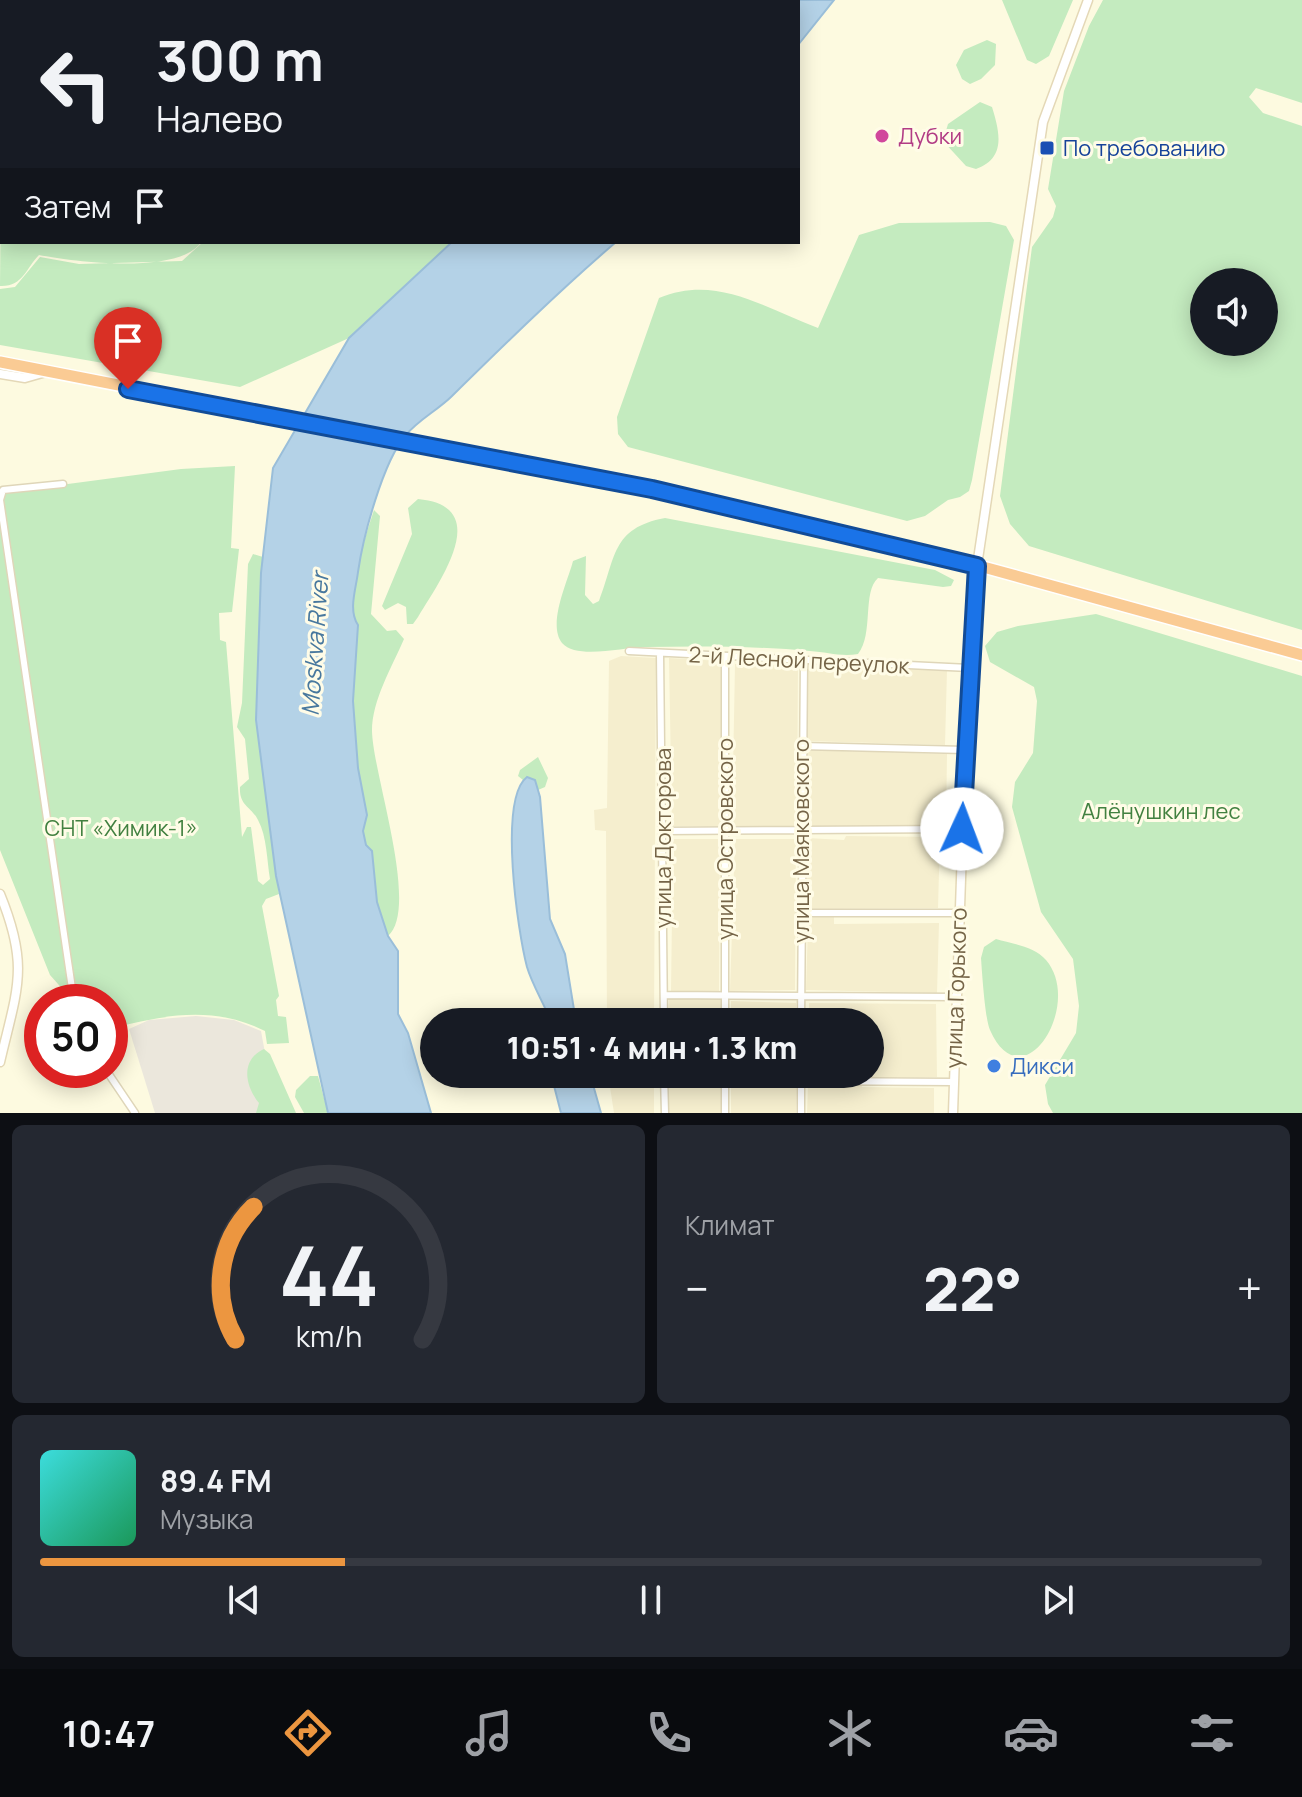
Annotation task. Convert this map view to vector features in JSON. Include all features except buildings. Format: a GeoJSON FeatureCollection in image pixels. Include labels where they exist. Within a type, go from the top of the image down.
{"type":"FeatureCollection","features":[{"type":"Feature","properties":{"kind":"highway"},"geometry":{"type":"LineString","coordinates":[[0,362],[213,406],[486,455],[652,489],[977,566],[1302,655]]}},
{"type":"Feature","properties":{"kind":"main road","name":"улица Горького"},"geometry":{"type":"LineString","coordinates":[[953,1113],[965,750],[977,566],[1043,122],[1088,0]]}},
{"type":"Feature","properties":{"kind":"main road"},"geometry":{"type":"LineString","coordinates":[[0,362],[32,364],[47,372]]}},
{"type":"Feature","properties":{"kind":"main road"},"geometry":{"type":"LineString","coordinates":[[0,374],[25,378],[47,372]]}},
{"type":"Feature","properties":{"kind":"main road"},"geometry":{"type":"LineString","coordinates":[[0,894],[17,938],[20,965],[0,1062]]}},
{"type":"Feature","properties":{"kind":"street"},"geometry":{"type":"LineString","coordinates":[[63,484],[3,490],[0,500],[71,984]]}},
{"type":"Feature","properties":{"kind":"street","name":"2-й Лесной переулок"},"geometry":{"type":"LineString","coordinates":[[629,651],[969,668]]}},
{"type":"Feature","properties":{"kind":"street","name":"улица Докторова"},"geometry":{"type":"LineString","coordinates":[[660,653],[664,1008]]}},
{"type":"Feature","properties":{"kind":"street","name":"улица Островского"},"geometry":{"type":"LineString","coordinates":[[725,657],[725,1008]]}},
{"type":"Feature","properties":{"kind":"street","name":"улица Маяковского"},"geometry":{"type":"LineString","coordinates":[[802,1008],[804,660]]}},
{"type":"Feature","properties":{"kind":"street"},"geometry":{"type":"LineString","coordinates":[[801,746],[965,750]]}},
{"type":"Feature","properties":{"kind":"street"},"geometry":{"type":"LineString","coordinates":[[663,831],[962,829]]}},
{"type":"Feature","properties":{"kind":"street"},"geometry":{"type":"LineString","coordinates":[[800,913],[958,913]]}},
{"type":"Feature","properties":{"kind":"street"},"geometry":{"type":"LineString","coordinates":[[664,995],[956,997]]}},
{"type":"Feature","properties":{"kind":"street","name":"улица Горького"},"geometry":{"type":"LineString","coordinates":[[884,1080],[953,1082]]}},
{"type":"Feature","properties":{"kind":"street"},"geometry":{"type":"LineString","coordinates":[[118,1088],[135,1113]]}},
{"type":"Feature","properties":{"kind":"street"},"geometry":{"type":"LineString","coordinates":[[664,1088],[665,1113]]}},
{"type":"Feature","properties":{"kind":"street"},"geometry":{"type":"LineString","coordinates":[[725,1088],[725,1113]]}},
{"type":"Feature","properties":{"kind":"street"},"geometry":{"type":"LineString","coordinates":[[801,1088],[801,1113]]}},
{"type":"Feature","properties":{"kind":"shaded area"},"geometry":{"type":"Polygon","coordinates":[[[621,656],[656,658],[654,1008],[607,1008],[606,831],[595,830],[594,810],[607,808],[609,661],[621,656]]]}},
{"type":"Feature","properties":{"kind":"shaded area"},"geometry":{"type":"Polygon","coordinates":[[[669,658],[722,661],[722,826],[672,826],[669,658]]]}},
{"type":"Feature","properties":{"kind":"shaded area"},"geometry":{"type":"Polygon","coordinates":[[[735,664],[798,665],[797,827],[732,827],[735,664]]]}},
{"type":"Feature","properties":{"kind":"shaded area"},"geometry":{"type":"Polygon","coordinates":[[[808,664],[947,670],[945,745],[807,741],[808,664]]]}},
{"type":"Feature","properties":{"kind":"shaded area"},"geometry":{"type":"Polygon","coordinates":[[[807,750],[947,754],[946,826],[806,827],[807,750]]]}},
{"type":"Feature","properties":{"kind":"shaded area"},"geometry":{"type":"Polygon","coordinates":[[[846,836],[940,837],[938,908],[806,909],[807,838],[844,840],[846,836]]]}},
{"type":"Feature","properties":{"kind":"shaded area"},"geometry":{"type":"Polygon","coordinates":[[[673,839],[720,839],[719,991],[671,991],[673,839]]]}},
{"type":"Feature","properties":{"kind":"shaded area"},"geometry":{"type":"Polygon","coordinates":[[[735,839],[796,839],[795,990],[730,991],[735,839]]]}},
{"type":"Feature","properties":{"kind":"shaded area"},"geometry":{"type":"Polygon","coordinates":[[[813,917],[834,917],[834,924],[939,923],[937,993],[806,990],[808,923],[813,917]]]}},
{"type":"Feature","properties":{"kind":"shaded area"},"geometry":{"type":"Polygon","coordinates":[[[669,999],[722,1000],[722,1008],[669,1008],[669,999]]]}},
{"type":"Feature","properties":{"kind":"shaded area"},"geometry":{"type":"Polygon","coordinates":[[[731,1001],[796,1003],[796,1008],[731,1008],[731,1001]]]}},
{"type":"Feature","properties":{"kind":"shaded area"},"geometry":{"type":"Polygon","coordinates":[[[809,1003],[936,1004],[937,1077],[884,1077],[884,1008],[809,1008],[809,1003]]]}},
{"type":"Feature","properties":{"kind":"shaded area"},"geometry":{"type":"Polygon","coordinates":[[[196,1016],[234,1020],[261,1031],[276,1113],[155,1113],[129,1029],[149,1020],[196,1016]]]}},
{"type":"Feature","properties":{"kind":"shaded area"},"geometry":{"type":"Polygon","coordinates":[[[610,1088],[654,1088],[654,1113],[614,1113],[610,1088]]]}},
{"type":"Feature","properties":{"kind":"shaded area"},"geometry":{"type":"Polygon","coordinates":[[[668,1088],[722,1088],[722,1113],[668,1113],[668,1088]]]}},
{"type":"Feature","properties":{"kind":"shaded area"},"geometry":{"type":"Polygon","coordinates":[[[731,1088],[797,1088],[796,1113],[731,1113],[731,1088]]]}},
{"type":"Feature","properties":{"kind":"shaded area"},"geometry":{"type":"Polygon","coordinates":[[[808,1088],[934,1088],[934,1113],[807,1113],[808,1088]]]}},
{"type":"Feature","properties":{"kind":"green space"},"geometry":{"type":"Polygon","coordinates":[[[1002,0],[1073,0],[1049,56],[1036,64],[1027,60],[1002,0]]]}},
{"type":"Feature","properties":{"kind":"green space"},"geometry":{"type":"Polygon","coordinates":[[[1103,0],[1302,0],[1302,103],[1256,88],[1249,97],[1263,113],[1302,126],[1302,630],[1029,546],[1010,524],[1000,496],[1032,247],[1053,217],[1056,206],[1048,189],[1064,91],[1089,26],[1103,0]]]}},
{"type":"Feature","properties":{"kind":"green space"},"geometry":{"type":"Polygon","coordinates":[[[987,40],[996,44],[995,65],[981,79],[970,84],[962,79],[956,65],[964,50],[987,40]]]}},
{"type":"Feature","properties":{"kind":"green space"},"geometry":{"type":"Polygon","coordinates":[[[980,102],[992,107],[998,144],[992,158],[976,169],[966,166],[943,141],[948,124],[980,102]]]}},
{"type":"Feature","properties":{"kind":"green space"},"geometry":{"type":"Polygon","coordinates":[[[990,222],[1006,226],[1014,240],[972,480],[969,491],[960,497],[948,500],[925,516],[907,521],[628,447],[618,434],[617,417],[659,298],[680,292],[721,292],[759,303],[818,328],[859,235],[899,223],[990,222]]]}},
{"type":"Feature","properties":{"kind":"green space"},"geometry":{"type":"Polygon","coordinates":[[[0,244],[199,244],[172,259],[126,264],[39,255],[19,280],[0,286],[0,244]]]}},
{"type":"Feature","properties":{"kind":"green space"},"geometry":{"type":"Polygon","coordinates":[[[201,244],[450,244],[349,338],[240,387],[0,345],[0,289],[15,287],[40,257],[79,264],[182,261],[201,244]]]}},
{"type":"Feature","properties":{"kind":"green space","name":"СНТ «Химик-1»"},"geometry":{"type":"Polygon","coordinates":[[[235,466],[231,548],[239,549],[232,612],[219,613],[220,640],[226,642],[242,837],[247,827],[251,827],[258,881],[263,885],[270,879],[265,841],[258,820],[243,802],[240,793],[240,787],[249,779],[245,739],[237,727],[242,703],[248,564],[253,554],[263,557],[256,720],[279,894],[266,899],[262,906],[279,996],[276,1000],[278,1016],[286,1017],[289,1043],[267,1044],[265,1031],[246,1023],[207,1015],[168,1017],[128,1025],[128,984],[58,984],[50,975],[0,850],[0,493],[181,469],[235,466]]]}},
{"type":"Feature","properties":{"kind":"green space"},"geometry":{"type":"Polygon","coordinates":[[[418,499],[441,505],[453,515],[457,530],[455,548],[438,585],[413,624],[407,624],[406,607],[398,603],[385,610],[382,606],[412,534],[408,508],[418,499]]]}},
{"type":"Feature","properties":{"kind":"green space"},"geometry":{"type":"Polygon","coordinates":[[[374,510],[380,516],[371,614],[387,631],[396,630],[404,639],[379,696],[372,731],[397,870],[397,921],[388,936],[377,902],[372,852],[366,845],[363,831],[367,815],[358,768],[353,701],[358,625],[354,614],[354,585],[374,510]]]}},
{"type":"Feature","properties":{"kind":"green space"},"geometry":{"type":"Polygon","coordinates":[[[665,518],[935,570],[954,580],[951,586],[943,587],[878,578],[870,593],[866,636],[858,654],[748,647],[645,647],[589,652],[569,648],[562,643],[558,635],[558,614],[573,561],[586,556],[585,595],[593,604],[599,601],[613,558],[625,537],[634,529],[665,518]]]}},
{"type":"Feature","properties":{"kind":"green space","name":"Алёнушкин лес"},"geometry":{"type":"Polygon","coordinates":[[[1096,614],[1302,676],[1302,1113],[1053,1113],[1048,1104],[1045,1085],[1076,1033],[1079,1006],[1073,959],[1041,912],[1012,807],[1015,782],[1033,753],[1037,701],[1034,687],[990,662],[985,646],[997,632],[1096,614]]]}},
{"type":"Feature","properties":{"kind":"green space"},"geometry":{"type":"Polygon","coordinates":[[[538,757],[548,778],[545,787],[538,790],[534,780],[523,780],[518,776],[520,770],[538,757]]]}},
{"type":"Feature","properties":{"kind":"green space"},"geometry":{"type":"Polygon","coordinates":[[[996,939],[1041,955],[1056,979],[1058,1000],[1054,1021],[1045,1039],[1032,1052],[1018,1056],[1003,1050],[990,1030],[987,1016],[981,958],[984,947],[996,939]]]}},
{"type":"Feature","properties":{"kind":"green space"},"geometry":{"type":"Polygon","coordinates":[[[264,1049],[270,1054],[296,1113],[256,1113],[259,1103],[250,1089],[248,1066],[264,1049]]]}},
{"type":"Feature","properties":{"kind":"green space"},"geometry":{"type":"Polygon","coordinates":[[[310,1076],[318,1076],[328,1113],[304,1113],[295,1097],[296,1090],[310,1076]]]}},
{"type":"Feature","properties":{"kind":"water"},"geometry":{"type":"Polygon","coordinates":[[[800,0],[834,0],[800,42],[800,0]]]}},
{"type":"Feature","properties":{"kind":"water","name":"Moskva River"},"geometry":{"type":"Polygon","coordinates":[[[450,244],[614,244],[411,430],[390,462],[375,500],[361,557],[353,606],[358,625],[353,701],[358,768],[367,815],[363,831],[366,845],[372,851],[377,902],[388,936],[398,951],[398,1014],[408,1033],[420,1075],[420,1088],[424,1088],[431,1113],[328,1113],[276,876],[256,720],[261,573],[273,468],[349,338],[450,244]]]}},
{"type":"Feature","properties":{"kind":"water"},"geometry":{"type":"Polygon","coordinates":[[[527,777],[535,780],[540,797],[550,919],[565,954],[574,1008],[545,1008],[529,973],[523,950],[515,898],[512,838],[518,790],[527,777]]]}},
{"type":"Feature","properties":{"kind":"water"},"geometry":{"type":"Polygon","coordinates":[[[555,1088],[594,1088],[601,1113],[561,1113],[555,1088]]]}},
{"type":"Feature","properties":{"kind":"place","name":"Дубки"},"geometry":{"type":"Point","coordinates":[882,136]}},
{"type":"Feature","properties":{"kind":"place","name":"По требованию"},"geometry":{"type":"Point","coordinates":[1047,148]}},
{"type":"Feature","properties":{"kind":"place","name":"Дикси"},"geometry":{"type":"Point","coordinates":[994,1066]}},
{"type":"Feature","properties":{"kind":"route"},"geometry":{"type":"LineString","coordinates":[[128,389],[652,489],[977,566],[962,829]]}}]}
